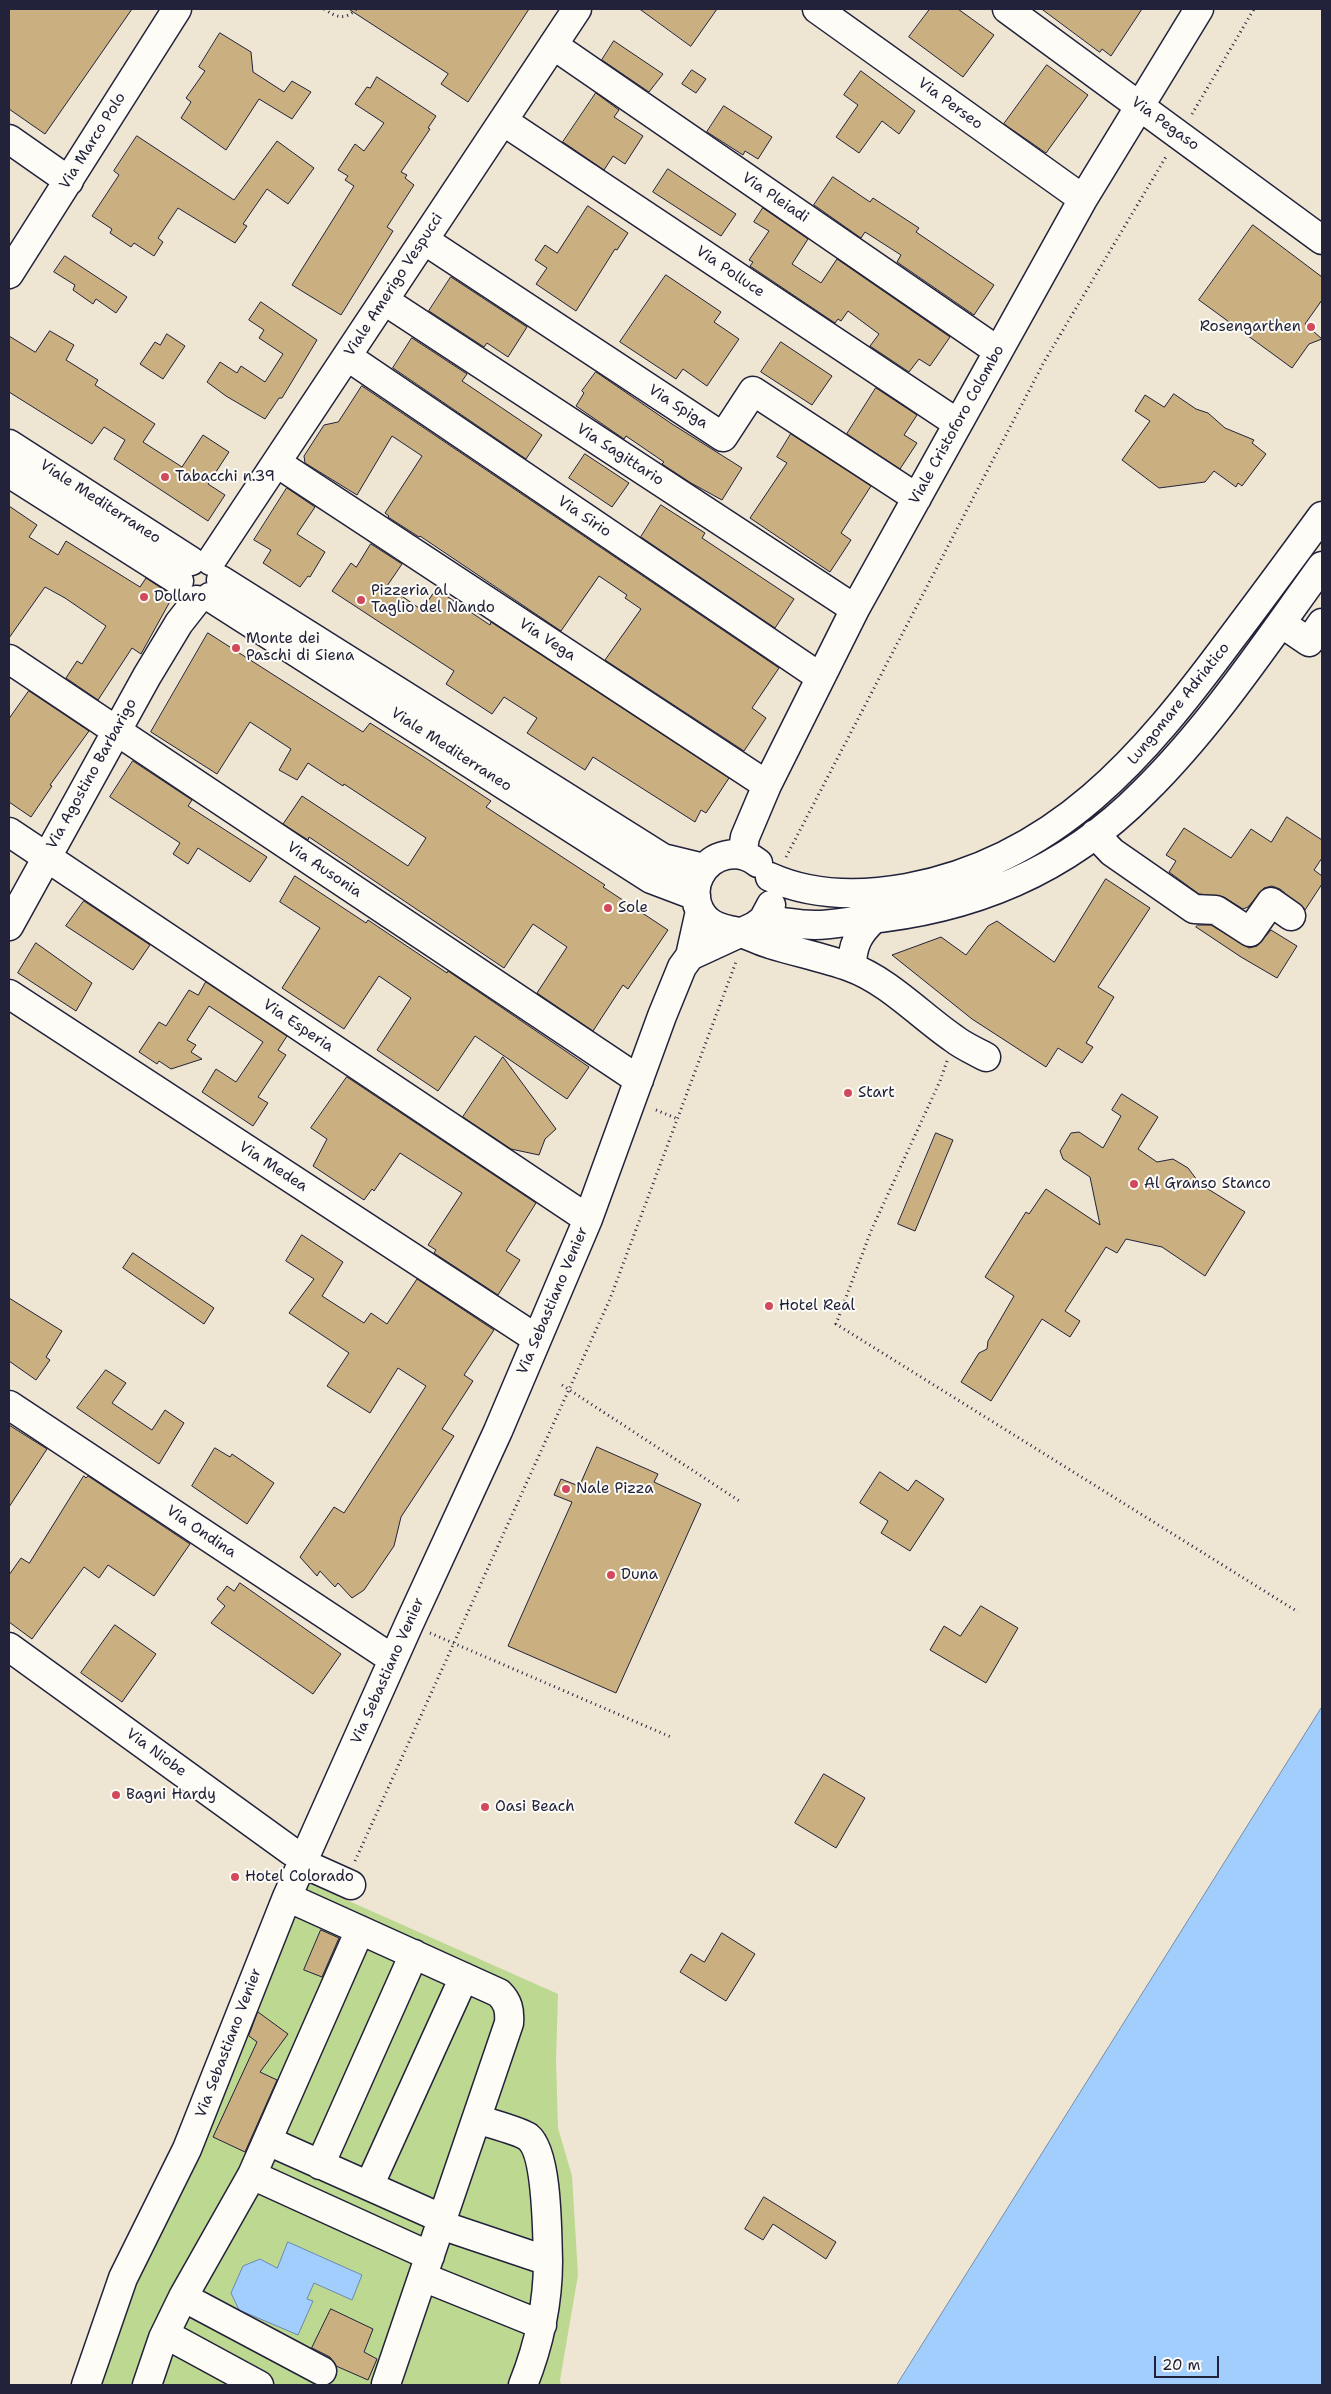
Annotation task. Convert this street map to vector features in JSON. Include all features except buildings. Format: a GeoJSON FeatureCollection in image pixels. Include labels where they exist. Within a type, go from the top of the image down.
{"type":"FeatureCollection","features":[{"type":"Feature","properties":{"kind":"street","name":"Via Marco Polo"},"geometry":{"type":"LineString","coordinates":[[9,274],[177,9]]}},
{"type":"Feature","properties":{"kind":"street","name":"Viale Amerigo Vespucci"},"geometry":{"type":"LineString","coordinates":[[199,582],[577,9]]}},
{"type":"Feature","properties":{"kind":"street","name":"Via Perseo"},"geometry":{"type":"LineString","coordinates":[[817,9],[1083,199]]}},
{"type":"Feature","properties":{"kind":"street","name":"Via Pegaso"},"geometry":{"type":"LineString","coordinates":[[1007,9],[1322,240]]}},
{"type":"Feature","properties":{"kind":"street","name":"Viale Cristoforo Colombo"},"geometry":{"type":"LineString","coordinates":[[742,854],[745,837],[767,785],[855,610],[957,423],[1083,199],[1199,9]]}},
{"type":"Feature","properties":{"kind":"street","name":"Via Pleiadi"},"geometry":{"type":"LineString","coordinates":[[553,45],[998,351]]}},
{"type":"Feature","properties":{"kind":"street","name":"Via Polluce"},"geometry":{"type":"LineString","coordinates":[[502,122],[957,423]]}},
{"type":"Feature","properties":{"kind":"street"},"geometry":{"type":"LineString","coordinates":[[9,139],[68,181]]}},
{"type":"Feature","properties":{"kind":"street","name":"Via Spiga"},"geometry":{"type":"LineString","coordinates":[[424,240],[723,437],[754,391],[917,498]]}},
{"type":"Feature","properties":{"kind":"street","name":"Via Sagittario"},"geometry":{"type":"LineString","coordinates":[[385,301],[855,610]]}},
{"type":"Feature","properties":{"kind":"street","name":"Via Sirio"},"geometry":{"type":"LineString","coordinates":[[348,357],[820,677]]}},
{"type":"Feature","properties":{"kind":"street","name":"Viale Mediterraneo"},"geometry":{"type":"LineString","coordinates":[[9,444],[199,582],[651,879],[698,904]]}},
{"type":"Feature","properties":{"kind":"street","name":"Via Vega"},"geometry":{"type":"LineString","coordinates":[[276,463],[767,785]]}},
{"type":"Feature","properties":{"kind":"street","name":"Viale Mediterraneo"},"geometry":{"type":"LineString","coordinates":[[9,473],[199,582],[663,858],[704,868]]}},
{"type":"Feature","properties":{"kind":"street","name":"Lungomare Adriatico"},"geometry":{"type":"LineString","coordinates":[[770,877],[792,887],[819,891],[883,892],[934,883],[986,864],[1031,841],[1070,816],[1098,795],[1153,740],[1210,667],[1322,516]]}},
{"type":"Feature","properties":{"kind":"street","name":"Lungomare Adriatico"},"geometry":{"type":"LineString","coordinates":[[762,920],[815,925],[874,919],[941,908],[998,891],[1045,867],[1095,834],[1144,793],[1236,686],[1322,566]]}},
{"type":"Feature","properties":{"kind":"street","name":"Via Agostino Barbarigo"},"geometry":{"type":"LineString","coordinates":[[9,926],[146,676],[179,623],[199,582]]}},
{"type":"Feature","properties":{"kind":"street"},"geometry":{"type":"LineString","coordinates":[[1281,623],[1309,642],[1322,623]]}},
{"type":"Feature","properties":{"kind":"street","name":"Via Ausonia"},"geometry":{"type":"LineString","coordinates":[[9,659],[639,1080]]}},
{"type":"Feature","properties":{"kind":"street","name":"Via Esperia"},"geometry":{"type":"LineString","coordinates":[[9,832],[588,1219]]}},
{"type":"Feature","properties":{"kind":"street"},"geometry":{"type":"LineString","coordinates":[[1095,834],[1112,852],[1194,909],[1216,910],[1250,932],[1271,902],[1292,916]]}},
{"type":"Feature","properties":{"kind":"street"},"geometry":{"type":"LineString","coordinates":[[690,956],[737,932],[755,926],[769,910],[773,899],[770,877],[763,866],[742,854],[720,856],[704,868],[698,877],[698,904],[707,920],[716,927],[737,932],[804,964],[852,967],[888,988],[954,1040],[986,1057]]}},
{"type":"Feature","properties":{"kind":"street","name":"Via Sebastiano Venier"},"geometry":{"type":"LineString","coordinates":[[86,2385],[123,2278],[187,2149],[287,1897],[408,1624],[498,1431],[588,1219],[672,992],[682,967],[690,956],[698,904]]}},
{"type":"Feature","properties":{"kind":"street"},"geometry":{"type":"LineString","coordinates":[[852,967],[854,943],[863,929],[874,919]]}},
{"type":"Feature","properties":{"kind":"street","name":"Via Medea"},"geometry":{"type":"LineString","coordinates":[[9,994],[537,1340]]}},
{"type":"Feature","properties":{"kind":"street","name":"Via Ondina"},"geometry":{"type":"LineString","coordinates":[[9,1405],[382,1652],[394,1657]]}},
{"type":"Feature","properties":{"kind":"street","name":"Via Niobe"},"geometry":{"type":"LineString","coordinates":[[9,1647],[303,1860],[348,1884]]}},
{"type":"Feature","properties":{"kind":"street"},"geometry":{"type":"LineString","coordinates":[[287,1897],[499,1993],[506,2000],[510,2011],[509,2023],[387,2385]]}},
{"type":"Feature","properties":{"kind":"street"},"geometry":{"type":"LineString","coordinates":[[147,2385],[165,2334],[252,2176],[360,1930]]}},
{"type":"Feature","properties":{"kind":"street"},"geometry":{"type":"LineString","coordinates":[[320,2165],[414,1954]]}},
{"type":"Feature","properties":{"kind":"street"},"geometry":{"type":"LineString","coordinates":[[369,2186],[464,1977]]}},
{"type":"Feature","properties":{"kind":"street"},"geometry":{"type":"LineString","coordinates":[[476,2119],[527,2136],[536,2147],[540,2158],[547,2224],[548,2288],[542,2325],[533,2359],[523,2385]]}},
{"type":"Feature","properties":{"kind":"street"},"geometry":{"type":"LineString","coordinates":[[268,2141],[369,2186],[442,2222],[548,2261]]}},
{"type":"Feature","properties":{"kind":"street"},"geometry":{"type":"LineString","coordinates":[[252,2176],[542,2325]]}},
{"type":"Feature","properties":{"kind":"street"},"geometry":{"type":"LineString","coordinates":[[184,2297],[322,2372]]}},
{"type":"Feature","properties":{"kind":"street"},"geometry":{"type":"LineString","coordinates":[[165,2334],[259,2385]]}},
{"type":"Feature","properties":{"kind":"path"},"geometry":{"type":"LineString","coordinates":[[324,9],[338,17],[349,16],[356,9]]}},
{"type":"Feature","properties":{"kind":"path"},"geometry":{"type":"LineString","coordinates":[[1189,119],[1254,9]]}},
{"type":"Feature","properties":{"kind":"path"},"geometry":{"type":"LineString","coordinates":[[770,877],[782,864],[1044,362],[1171,149]]}},
{"type":"Feature","properties":{"kind":"path"},"geometry":{"type":"LineString","coordinates":[[348,1884],[453,1643],[610,1299],[738,956],[737,932]]}},
{"type":"Feature","properties":{"kind":"path"},"geometry":{"type":"LineString","coordinates":[[954,1040],[940,1081],[871,1231],[836,1324],[1298,1612]]}},
{"type":"Feature","properties":{"kind":"path"},"geometry":{"type":"LineString","coordinates":[[656,1110],[678,1119]]}},
{"type":"Feature","properties":{"kind":"path"},"geometry":{"type":"LineString","coordinates":[[562,1385],[740,1502]]}},
{"type":"Feature","properties":{"kind":"path"},"geometry":{"type":"LineString","coordinates":[[408,1624],[671,1737]]}},
{"type":"Feature","properties":{"kind":"green space"},"geometry":{"type":"Polygon","coordinates":[[[306,1879],[342,1898],[558,1994],[556,2060],[558,2128],[572,2176],[578,2275],[560,2380],[561,2385],[93,2385],[129,2282],[306,1879]]]}},
{"type":"Feature","properties":{"kind":"water"},"geometry":{"type":"Polygon","coordinates":[[[1322,1707],[1322,2385],[897,2385],[1322,1707]]]}},
{"type":"Feature","properties":{"kind":"water"},"geometry":{"type":"Polygon","coordinates":[[[288,2242],[362,2275],[352,2300],[314,2283],[307,2299],[313,2301],[298,2335],[239,2310],[231,2293],[243,2266],[260,2259],[277,2268],[288,2242]]]}},
{"type":"Feature","properties":{"kind":"place","name":"Rosengarthen"},"geometry":{"type":"Point","coordinates":[1311,327]}},
{"type":"Feature","properties":{"kind":"place","name":"Tabacchi n.39"},"geometry":{"type":"Point","coordinates":[165,477]}},
{"type":"Feature","properties":{"kind":"place","name":"Dollaro"},"geometry":{"type":"Point","coordinates":[144,597]}},
{"type":"Feature","properties":{"kind":"place","name":"Pizzeria al Taglio del Nando"},"geometry":{"type":"Point","coordinates":[361,600]}},
{"type":"Feature","properties":{"kind":"place","name":"Monte dei Paschi di Siena"},"geometry":{"type":"Point","coordinates":[236,648]}},
{"type":"Feature","properties":{"kind":"place","name":"Sole"},"geometry":{"type":"Point","coordinates":[608,908]}},
{"type":"Feature","properties":{"kind":"place","name":"Start"},"geometry":{"type":"Point","coordinates":[848,1093]}},
{"type":"Feature","properties":{"kind":"place","name":"Al Granso Stanco"},"geometry":{"type":"Point","coordinates":[1134,1184]}},
{"type":"Feature","properties":{"kind":"place","name":"Hotel Real"},"geometry":{"type":"Point","coordinates":[769,1306]}},
{"type":"Feature","properties":{"kind":"place","name":"Nale Pizza"},"geometry":{"type":"Point","coordinates":[566,1489]}},
{"type":"Feature","properties":{"kind":"place","name":"Duna"},"geometry":{"type":"Point","coordinates":[611,1575]}},
{"type":"Feature","properties":{"kind":"place","name":"Bagni Hardy"},"geometry":{"type":"Point","coordinates":[116,1795]}},
{"type":"Feature","properties":{"kind":"place","name":"Oasi Beach"},"geometry":{"type":"Point","coordinates":[485,1807]}},
{"type":"Feature","properties":{"kind":"place","name":"Hotel Colorado"},"geometry":{"type":"Point","coordinates":[235,1877]}}]}
